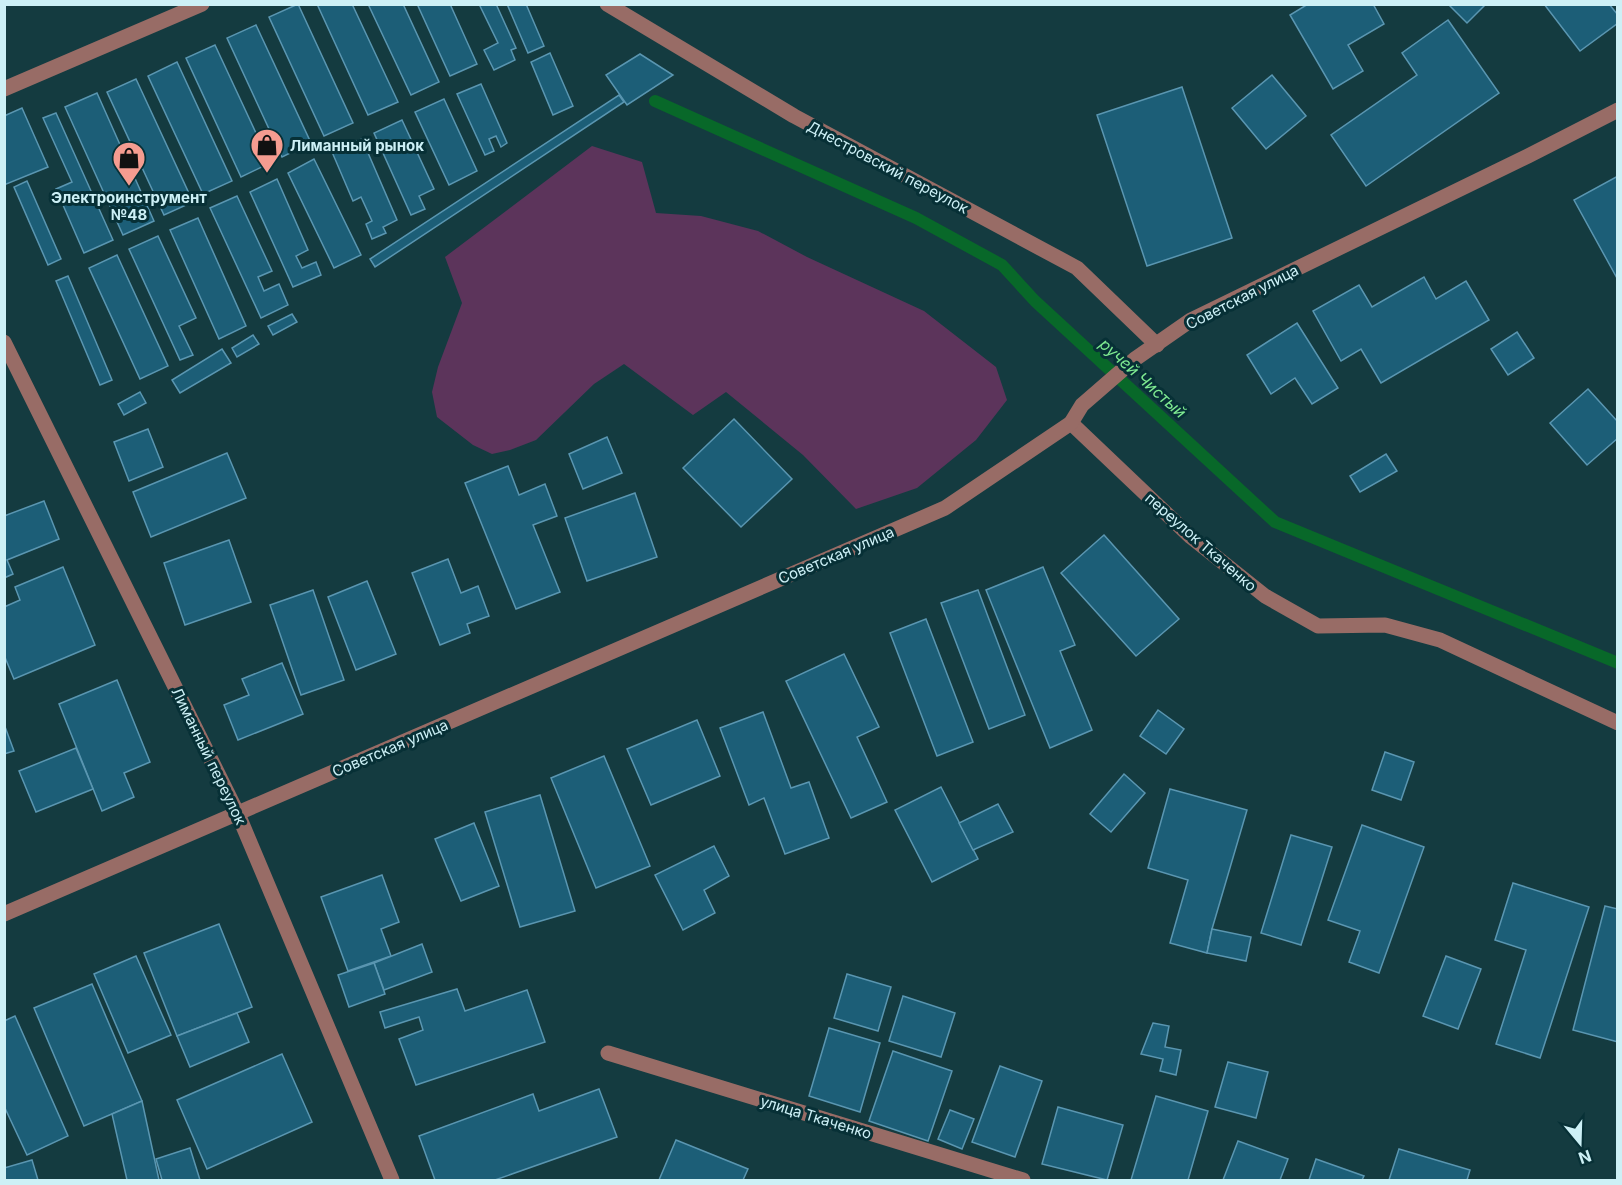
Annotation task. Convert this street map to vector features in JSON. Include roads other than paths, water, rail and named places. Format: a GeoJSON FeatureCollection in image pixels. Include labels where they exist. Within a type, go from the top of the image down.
{"type":"FeatureCollection","features":[{"type":"Feature","properties":{"kind":"street"},"geometry":{"type":"LineString","coordinates":[[4,89],[202,4]]}},
{"type":"Feature","properties":{"kind":"street","name":"Днестровский переулок"},"geometry":{"type":"LineString","coordinates":[[607,4],[794,116],[1077,268],[1157,345]]}},
{"type":"Feature","properties":{"kind":"street","name":"Советская улица"},"geometry":{"type":"LineString","coordinates":[[4,914],[945,508],[1071,423],[1082,405],[1135,359],[1191,320],[1528,156],[1617,110]]}},
{"type":"Feature","properties":{"kind":"street","name":"Лиманный переулок"},"geometry":{"type":"LineString","coordinates":[[4,342],[238,814],[392,1180]]}},
{"type":"Feature","properties":{"kind":"street","name":"переулок Ткаченко"},"geometry":{"type":"LineString","coordinates":[[1071,423],[1191,537],[1265,596],[1318,626],[1385,626],[1440,640],[1617,723]]}},
{"type":"Feature","properties":{"kind":"street","name":"улица Ткаченко"},"geometry":{"type":"LineString","coordinates":[[608,1053],[1023,1180]]}},
{"type":"Feature","properties":{"kind":"waterway","name":"ручей Чистый"},"geometry":{"type":"LineString","coordinates":[[655,101],[916,218],[1002,265],[1035,301],[1275,522],[1618,663]]}},
{"type":"Feature","properties":{"kind":"place","name":"Лиманный рынок"},"geometry":{"type":"Point","coordinates":[267,174]}},
{"type":"Feature","properties":{"kind":"place","name":"Электроинструмент №48"},"geometry":{"type":"Point","coordinates":[129,187]}}]}
